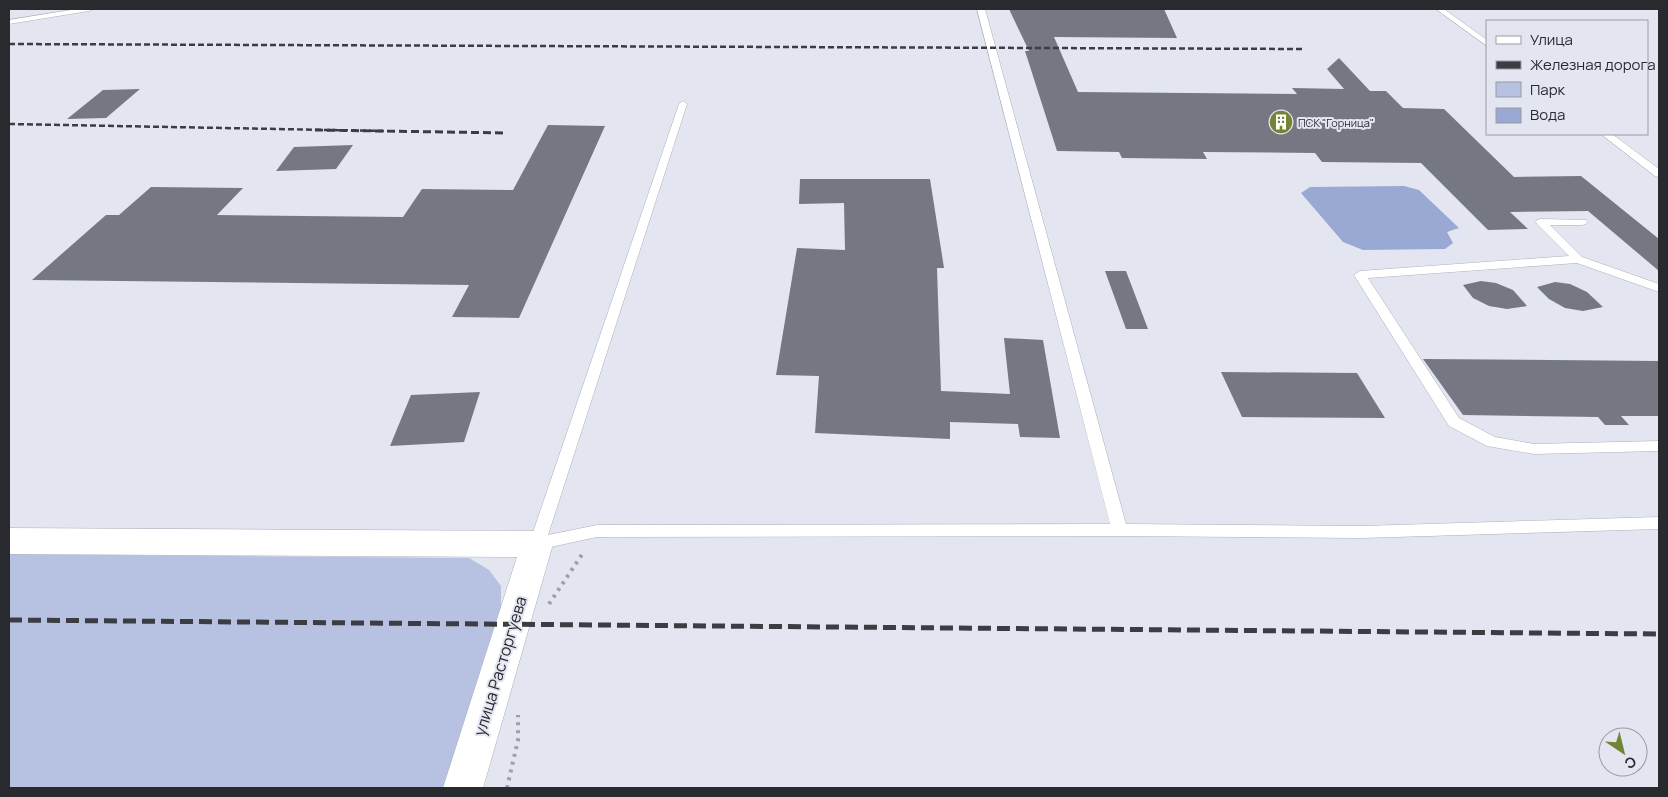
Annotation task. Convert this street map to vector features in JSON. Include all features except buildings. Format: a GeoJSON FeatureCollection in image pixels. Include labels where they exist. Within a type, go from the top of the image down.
{"type":"FeatureCollection","features":[{"type":"Feature","properties":{"kind":"street"},"geometry":{"type":"LineString","coordinates":[[9,541],[537,544]]}},
{"type":"Feature","properties":{"kind":"street","name":"улица Расторгуева"},"geometry":{"type":"LineString","coordinates":[[463,788],[537,544]]}},
{"type":"Feature","properties":{"kind":"lane"},"geometry":{"type":"LineString","coordinates":[[9,22],[89,9]]}},
{"type":"Feature","properties":{"kind":"lane"},"geometry":{"type":"LineString","coordinates":[[981,9],[1120,530]]}},
{"type":"Feature","properties":{"kind":"lane"},"geometry":{"type":"LineString","coordinates":[[1440,9],[1486,43]]}},
{"type":"Feature","properties":{"kind":"lane"},"geometry":{"type":"LineString","coordinates":[[537,544],[683,104]]}},
{"type":"Feature","properties":{"kind":"lane"},"geometry":{"type":"LineString","coordinates":[[1607,135],[1659,174]]}},
{"type":"Feature","properties":{"kind":"lane"},"geometry":{"type":"LineString","coordinates":[[1578,259],[1541,222],[1582,222]]}},
{"type":"Feature","properties":{"kind":"lane"},"geometry":{"type":"LineString","coordinates":[[1659,288],[1578,259],[1360,274],[1454,422],[1492,442],[1534,449],[1659,446]]}},
{"type":"Feature","properties":{"kind":"lane"},"geometry":{"type":"LineString","coordinates":[[537,544],[597,531],[1120,530],[1362,532],[1576,524],[1659,523]]}},
{"type":"Feature","properties":{"kind":"path"},"geometry":{"type":"LineString","coordinates":[[547,608],[597,531]]}},
{"type":"Feature","properties":{"kind":"path"},"geometry":{"type":"LineString","coordinates":[[507,788],[518,740],[520,706]]}},
{"type":"Feature","properties":{"kind":"green space"},"geometry":{"type":"Polygon","coordinates":[[[9,554],[469,558],[489,570],[501,586],[501,611],[443,788],[9,788],[9,554]]]}},
{"type":"Feature","properties":{"kind":"water"},"geometry":{"type":"Polygon","coordinates":[[[1404,186],[1419,190],[1459,228],[1447,232],[1453,243],[1445,249],[1363,250],[1343,242],[1301,193],[1310,187],[1404,186]]]}},
{"type":"Feature","properties":{"kind":"railway"},"geometry":{"type":"LineString","coordinates":[[9,44],[1303,49]]}},
{"type":"Feature","properties":{"kind":"railway"},"geometry":{"type":"LineString","coordinates":[[9,124],[384,131]]}},
{"type":"Feature","properties":{"kind":"railway"},"geometry":{"type":"LineString","coordinates":[[315,130],[507,133]]}},
{"type":"Feature","properties":{"kind":"railway"},"geometry":{"type":"LineString","coordinates":[[9,620],[1659,634]]}},
{"type":"Feature","properties":{"kind":"place","name":"ПСК \"Горница\""},"geometry":{"type":"Point","coordinates":[1281,122]}}]}
